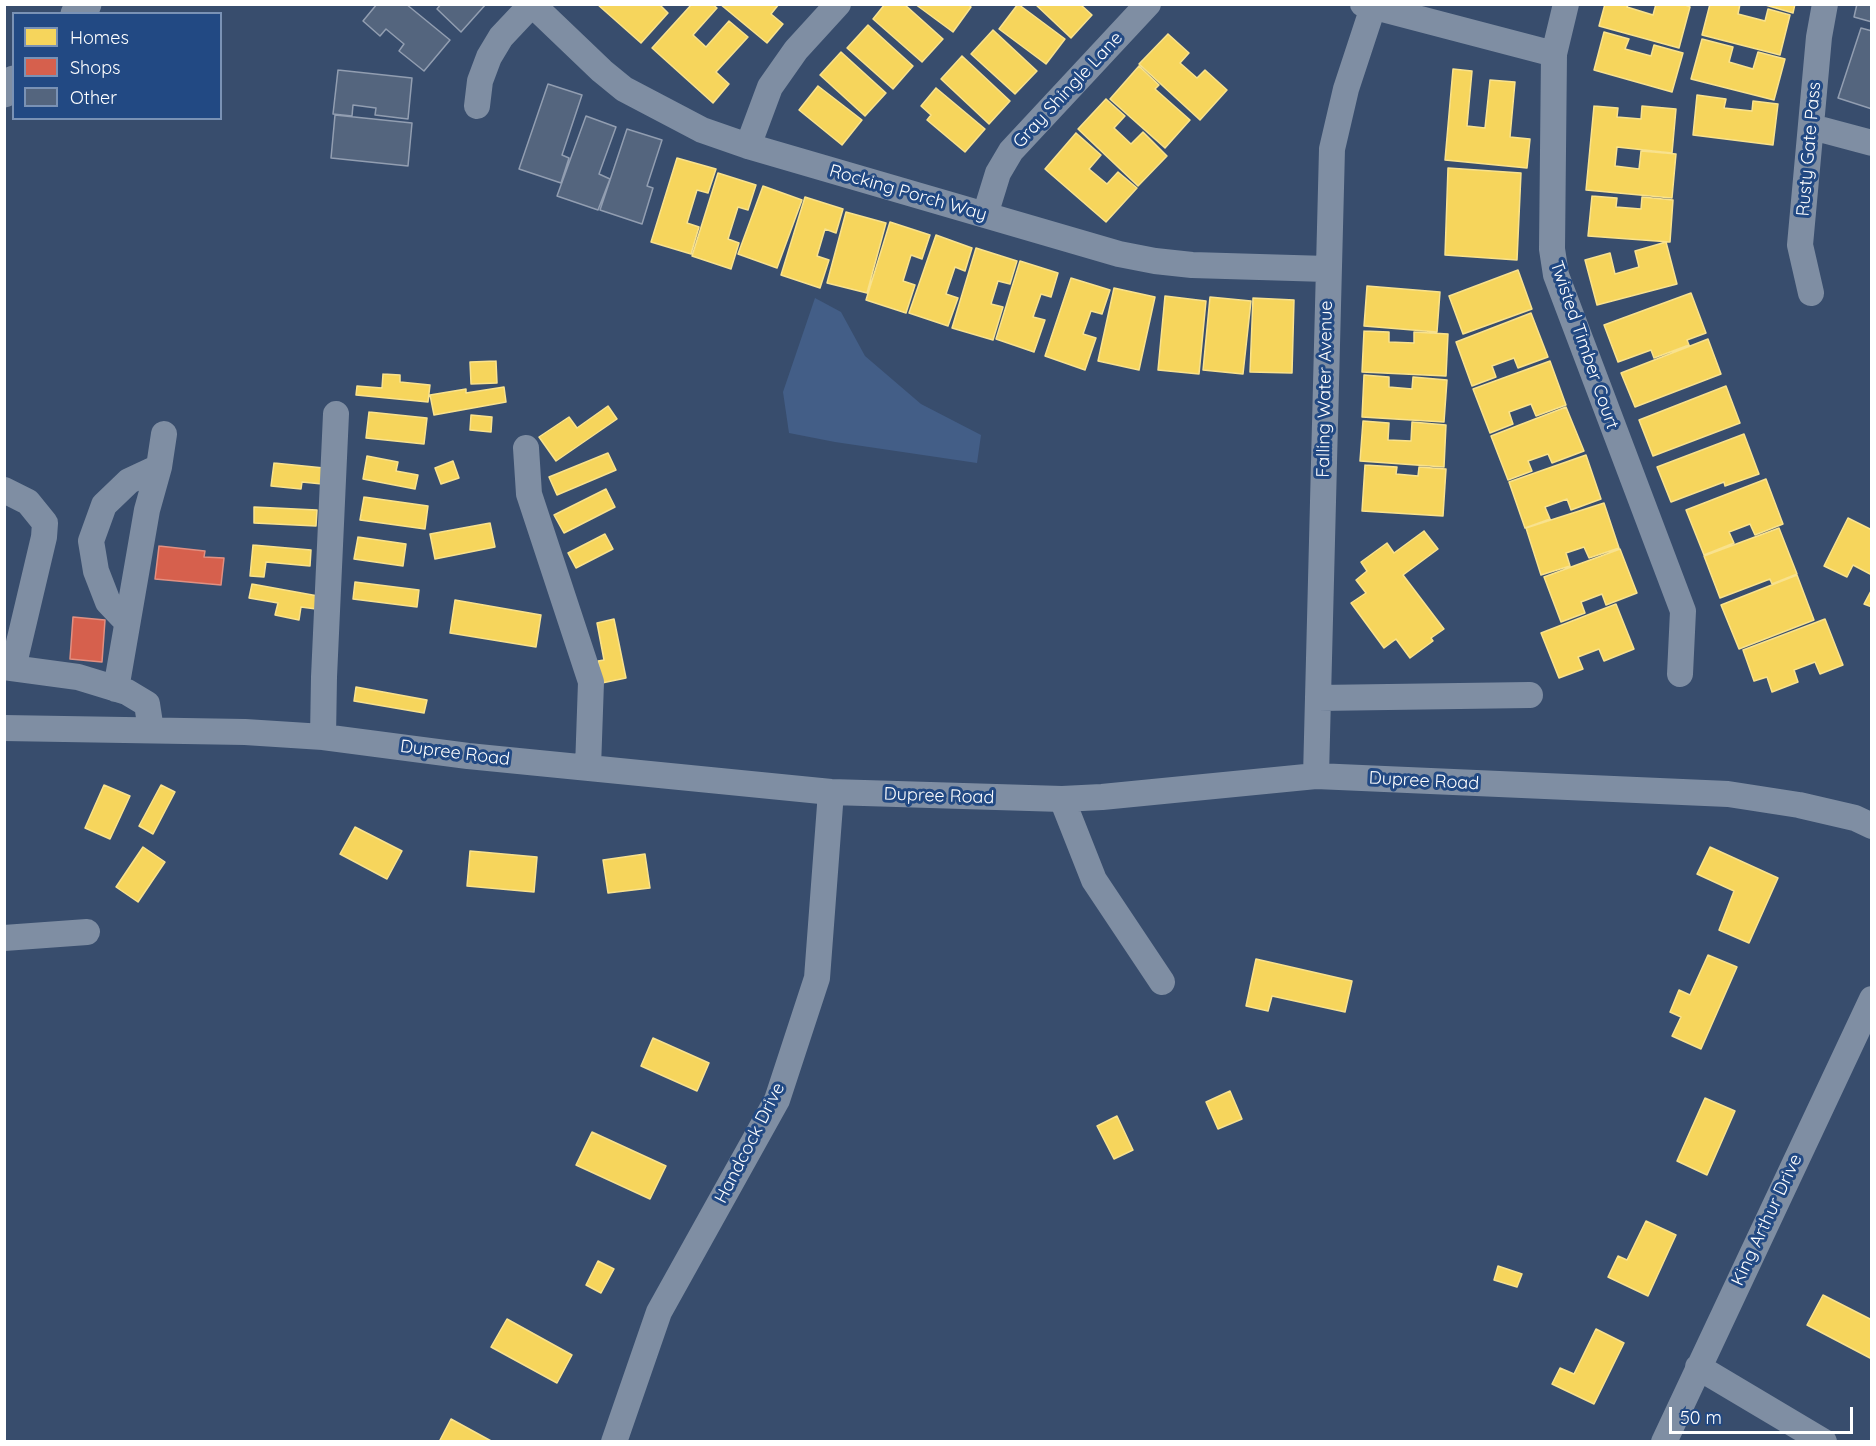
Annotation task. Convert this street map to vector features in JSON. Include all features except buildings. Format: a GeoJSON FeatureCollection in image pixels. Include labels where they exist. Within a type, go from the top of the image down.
{"type":"FeatureCollection","features":[{"type":"Feature","properties":{"kind":"street"},"geometry":{"type":"LineString","coordinates":[[477,106],[480,81],[489,57],[501,37],[532,4]]}},
{"type":"Feature","properties":{"kind":"street","name":"Rocking Porch Way"},"geometry":{"type":"LineString","coordinates":[[532,4],[624,89],[702,130],[748,146],[1119,254],[1192,265],[1327,269]]}},
{"type":"Feature","properties":{"kind":"street"},"geometry":{"type":"LineString","coordinates":[[748,146],[770,87],[796,50],[838,4]]}},
{"type":"Feature","properties":{"kind":"street","name":"Gray Shingle Lane"},"geometry":{"type":"LineString","coordinates":[[985,215],[998,173],[1011,151],[1148,4]]}},
{"type":"Feature","properties":{"kind":"street","name":"Twisted Timber Court"},"geometry":{"type":"LineString","coordinates":[[1566,4],[1554,54],[1551,249],[1556,274],[1683,611],[1680,674]]}},
{"type":"Feature","properties":{"kind":"street","name":"Rusty Gate Pass"},"geometry":{"type":"LineString","coordinates":[[1811,293],[1800,245],[1819,37],[1826,4]]}},
{"type":"Feature","properties":{"kind":"street"},"geometry":{"type":"LineString","coordinates":[[1368,6],[1554,54]]}},
{"type":"Feature","properties":{"kind":"street","name":"Falling Water Avenue"},"geometry":{"type":"LineString","coordinates":[[1316,776],[1327,269],[1332,149],[1368,6]]}},
{"type":"Feature","properties":{"kind":"street"},"geometry":{"type":"LineString","coordinates":[[1812,127],[1872,143]]}},
{"type":"Feature","properties":{"kind":"street"},"geometry":{"type":"LineString","coordinates":[[323,737],[336,414]]}},
{"type":"Feature","properties":{"kind":"street"},"geometry":{"type":"LineString","coordinates":[[116,689],[147,510],[159,466],[164,434]]}},
{"type":"Feature","properties":{"kind":"street"},"geometry":{"type":"LineString","coordinates":[[526,448],[529,494],[591,682],[588,768]]}},
{"type":"Feature","properties":{"kind":"street"},"geometry":{"type":"LineString","coordinates":[[127,622],[108,603],[96,571],[91,541],[104,505],[129,481],[159,466]]}},
{"type":"Feature","properties":{"kind":"street"},"geometry":{"type":"LineString","coordinates":[[4,490],[28,502],[45,523],[44,537],[9,668],[78,677],[127,693],[147,704],[152,730]]}},
{"type":"Feature","properties":{"kind":"street"},"geometry":{"type":"LineString","coordinates":[[1318,698],[1530,696]]}},
{"type":"Feature","properties":{"kind":"street","name":"Dupree Road"},"geometry":{"type":"LineString","coordinates":[[4,728],[245,732],[323,737],[468,756],[831,792],[1062,799],[1316,776],[1728,794],[1799,805],[1855,818],[1872,826]]}},
{"type":"Feature","properties":{"kind":"street","name":"Handcock Drive"},"geometry":{"type":"LineString","coordinates":[[614,1442],[659,1312],[777,1100],[817,978],[831,792]]}},
{"type":"Feature","properties":{"kind":"street"},"geometry":{"type":"LineString","coordinates":[[1062,799],[1094,880],[1162,982]]}},
{"type":"Feature","properties":{"kind":"street"},"geometry":{"type":"LineString","coordinates":[[4,938],[87,932]]}},
{"type":"Feature","properties":{"kind":"street","name":"King Arthur Drive"},"geometry":{"type":"LineString","coordinates":[[1664,1442],[1872,999]]}},
{"type":"Feature","properties":{"kind":"street"},"geometry":{"type":"LineString","coordinates":[[1698,1367],[1824,1442]]}},
{"type":"Feature","properties":{"kind":"water"},"geometry":{"type":"Polygon","coordinates":[[[815,298],[841,312],[865,356],[921,404],[981,435],[977,463],[789,433],[783,392],[815,298]]]}}]}
